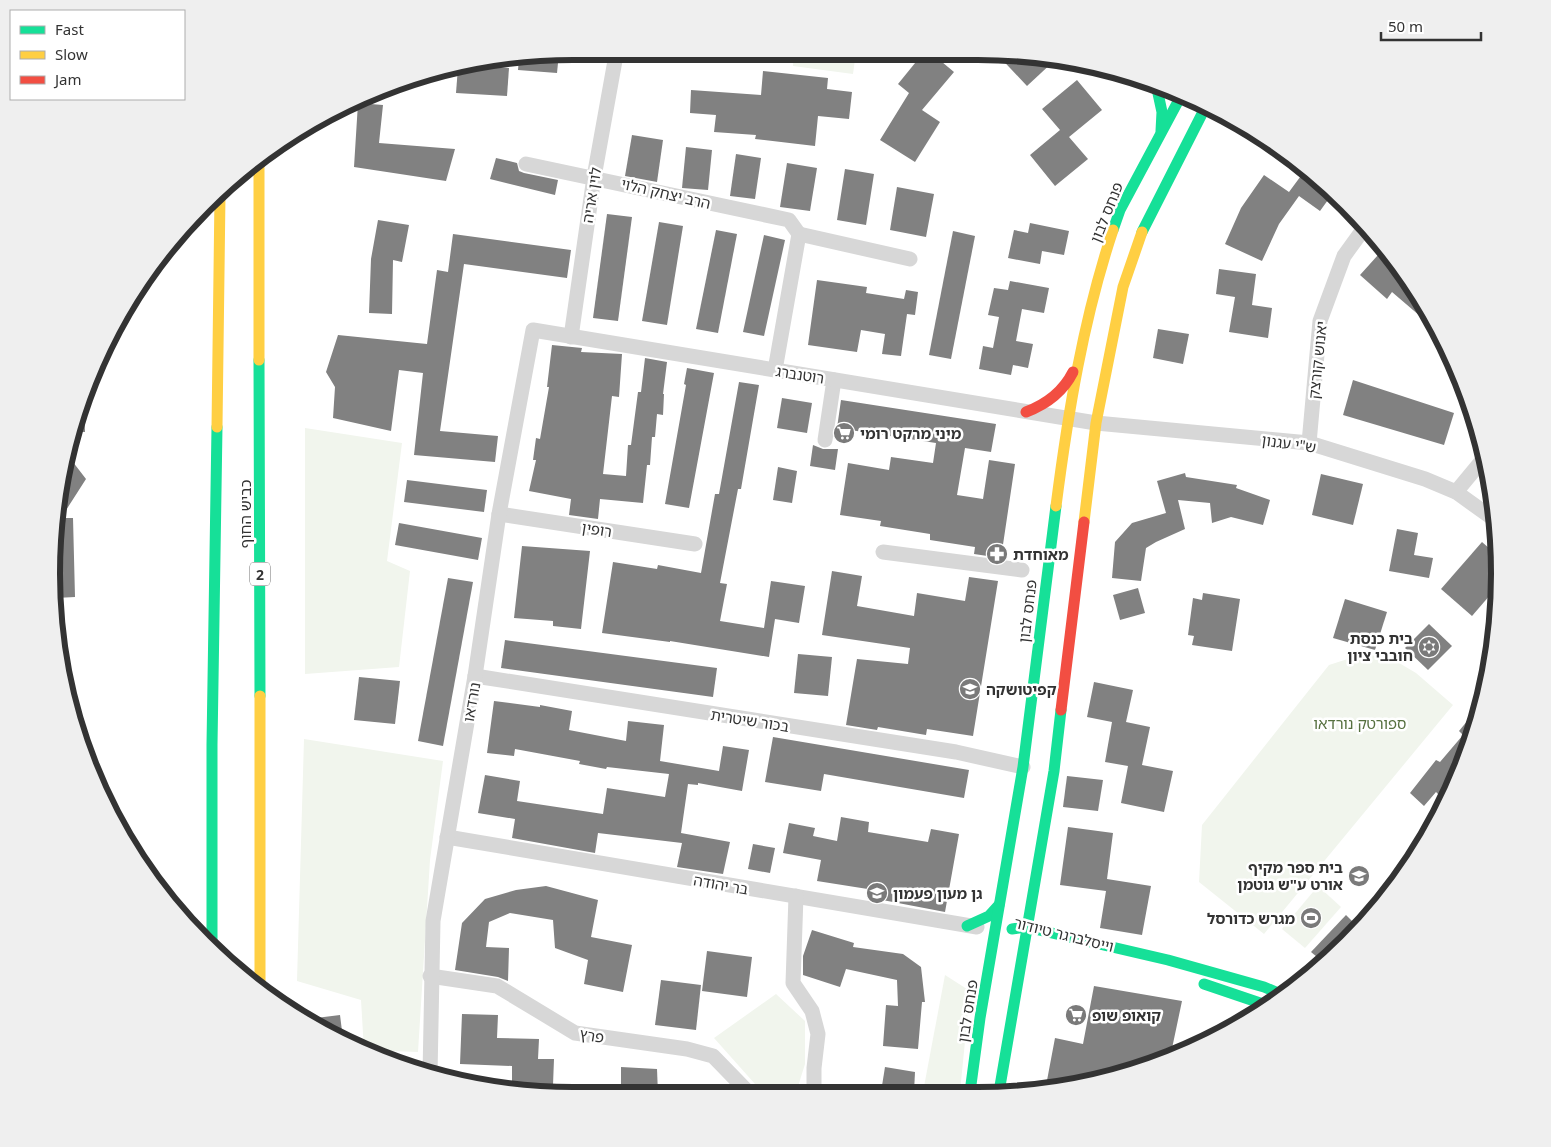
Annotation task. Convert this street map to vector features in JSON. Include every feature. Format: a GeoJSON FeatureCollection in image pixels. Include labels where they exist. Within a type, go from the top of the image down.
{"type":"FeatureCollection","features":[{"type":"Feature","properties":{"kind":"main road"},"geometry":{"type":"LineString","coordinates":[[1158,93],[1162,112],[1161,133]]}},
{"type":"Feature","properties":{"kind":"main road","name":"פנחס לבון"},"geometry":{"type":"LineString","coordinates":[[971,1087],[980,1018],[1023,767],[1067,418],[1096,282],[1120,210],[1178,101]]}},
{"type":"Feature","properties":{"kind":"main road"},"geometry":{"type":"LineString","coordinates":[[1000,1086],[1028,943],[1026,927],[1054,771],[1096,424],[1123,287],[1146,220],[1203,112]]}},
{"type":"Feature","properties":{"kind":"main road","name":"כביש החוף"},"geometry":{"type":"LineString","coordinates":[[259,168],[260,980]]}},
{"type":"Feature","properties":{"kind":"main road","name":"כביש החוף"},"geometry":{"type":"LineString","coordinates":[[212,939],[212,745],[220,201]]}},
{"type":"Feature","properties":{"kind":"main road"},"geometry":{"type":"LineString","coordinates":[[1026,412],[1050,400],[1061,390],[1071,376],[1082,351]]}},
{"type":"Feature","properties":{"kind":"main road"},"geometry":{"type":"LineString","coordinates":[[200,914],[212,745]]}},
{"type":"Feature","properties":{"kind":"main road"},"geometry":{"type":"LineString","coordinates":[[967,926],[989,916],[999,905]]}},
{"type":"Feature","properties":{"kind":"main road","name":"וייסלברגר טיודור"},"geometry":{"type":"LineString","coordinates":[[996,931],[1026,927],[1168,960],[1275,992]]}},
{"type":"Feature","properties":{"kind":"main road","name":"וייסלברגר טיודור"},"geometry":{"type":"LineString","coordinates":[[996,931],[1028,943]]}},
{"type":"Feature","properties":{"kind":"main road"},"geometry":{"type":"LineString","coordinates":[[1189,980],[1259,1003]]}},
{"type":"Feature","properties":{"kind":"street","name":"לוין אריה"},"geometry":{"type":"LineString","coordinates":[[571,336],[594,177],[615,60]]}},
{"type":"Feature","properties":{"kind":"street","name":"הרב יצחק הלוי"},"geometry":{"type":"LineString","coordinates":[[526,164],[789,220],[799,234],[910,259]]}},
{"type":"Feature","properties":{"kind":"street","name":"יאנוש קורצק"},"geometry":{"type":"LineString","coordinates":[[1309,443],[1320,321],[1344,256],[1361,232]]}},
{"type":"Feature","properties":{"kind":"street"},"geometry":{"type":"LineString","coordinates":[[775,370],[799,234]]}},
{"type":"Feature","properties":{"kind":"street","name":"רוטנברג"},"geometry":{"type":"LineString","coordinates":[[533,330],[1067,418]]}},
{"type":"Feature","properties":{"kind":"street","name":"נורדאו"},"geometry":{"type":"LineString","coordinates":[[430,1067],[430,976],[433,921],[475,676],[499,514],[533,330]]}},
{"type":"Feature","properties":{"kind":"street"},"geometry":{"type":"LineString","coordinates":[[825,440],[834,380]]}},
{"type":"Feature","properties":{"kind":"street","name":"ש\"י עגנון"},"geometry":{"type":"LineString","coordinates":[[1067,418],[1096,424],[1309,443],[1426,479],[1456,492],[1488,514]]}},
{"type":"Feature","properties":{"kind":"street"},"geometry":{"type":"LineString","coordinates":[[1456,492],[1479,464]]}},
{"type":"Feature","properties":{"kind":"street","name":"רופין"},"geometry":{"type":"LineString","coordinates":[[499,514],[695,544]]}},
{"type":"Feature","properties":{"kind":"street"},"geometry":{"type":"LineString","coordinates":[[883,552],[1022,570]]}},
{"type":"Feature","properties":{"kind":"street","name":"בכור שיטרית"},"geometry":{"type":"LineString","coordinates":[[475,676],[956,752],[1023,767]]}},
{"type":"Feature","properties":{"kind":"street","name":"בר יהודה"},"geometry":{"type":"LineString","coordinates":[[447,837],[996,931]]}},
{"type":"Feature","properties":{"kind":"street"},"geometry":{"type":"LineString","coordinates":[[796,896],[793,983],[812,1011],[818,1034],[814,1087]]}},
{"type":"Feature","properties":{"kind":"street","name":"פרץ"},"geometry":{"type":"LineString","coordinates":[[430,976],[497,986],[575,1033],[687,1050],[713,1056],[743,1087]]}},
{"type":"Feature","properties":{"kind":"green space"},"geometry":{"type":"Polygon","coordinates":[[[793,60],[855,60],[853,74],[793,66],[793,60]]]}},
{"type":"Feature","properties":{"kind":"green space"},"geometry":{"type":"Polygon","coordinates":[[[305,428],[402,443],[387,561],[410,571],[399,667],[305,674],[305,428]]]}},
{"type":"Feature","properties":{"kind":"green space","name":"ספורטק נורדאו"},"geometry":{"type":"Polygon","coordinates":[[[1384,654],[1416,673],[1453,705],[1264,934],[1199,882],[1202,825],[1329,665],[1357,656],[1384,654]]]}},
{"type":"Feature","properties":{"kind":"green space"},"geometry":{"type":"Polygon","coordinates":[[[304,739],[443,761],[430,860],[418,1052],[384,1051],[364,1042],[361,1000],[297,981],[304,739]]]}},
{"type":"Feature","properties":{"kind":"green space","name":"מגרש כדורסל"},"geometry":{"type":"Polygon","coordinates":[[[1318,886],[1341,907],[1305,948],[1282,929],[1318,886]]]}},
{"type":"Feature","properties":{"kind":"green space"},"geometry":{"type":"Polygon","coordinates":[[[945,975],[970,991],[960,1087],[924,1087],[945,975]]]}},
{"type":"Feature","properties":{"kind":"green space"},"geometry":{"type":"Polygon","coordinates":[[[776,994],[805,1021],[805,1064],[798,1087],[758,1087],[714,1038],[776,994]]]}},
{"type":"Feature","properties":{"kind":"building"},"geometry":{"type":"Polygon","coordinates":[[[558,60],[557,73],[518,70],[519,63],[558,60]]]}},
{"type":"Feature","properties":{"kind":"building"},"geometry":{"type":"Polygon","coordinates":[[[918,60],[940,60],[954,72],[922,110],[940,122],[915,162],[880,140],[909,93],[898,84],[918,60]]]}},
{"type":"Feature","properties":{"kind":"building"},"geometry":{"type":"Polygon","coordinates":[[[1003,61],[1050,65],[1027,86],[1003,61]]]}},
{"type":"Feature","properties":{"kind":"building"},"geometry":{"type":"Polygon","coordinates":[[[491,67],[509,68],[507,96],[456,93],[458,73],[491,67]]]}},
{"type":"Feature","properties":{"kind":"building"},"geometry":{"type":"Polygon","coordinates":[[[763,71],[828,78],[827,89],[852,92],[849,119],[818,116],[815,146],[755,139],[756,135],[714,132],[716,115],[690,113],[691,90],[761,95],[763,71]]]}},
{"type":"Feature","properties":{"kind":"building"},"geometry":{"type":"Polygon","coordinates":[[[1077,80],[1102,110],[1069,137],[1088,159],[1055,186],[1030,155],[1060,130],[1042,109],[1077,80]]]}},
{"type":"Feature","properties":{"kind":"building"},"geometry":{"type":"Polygon","coordinates":[[[367,104],[383,105],[379,143],[455,149],[446,181],[354,167],[358,108],[367,104]]]}},
{"type":"Feature","properties":{"kind":"building"},"geometry":{"type":"Polygon","coordinates":[[[632,135],[663,140],[657,182],[625,176],[632,135]]]}},
{"type":"Feature","properties":{"kind":"building"},"geometry":{"type":"Polygon","coordinates":[[[686,147],[712,150],[708,190],[682,188],[686,147]]]}},
{"type":"Feature","properties":{"kind":"building"},"geometry":{"type":"Polygon","coordinates":[[[736,154],[761,158],[755,199],[730,196],[736,154]]]}},
{"type":"Feature","properties":{"kind":"building"},"geometry":{"type":"Polygon","coordinates":[[[496,158],[517,163],[519,171],[524,173],[558,180],[555,195],[490,179],[496,158]]]}},
{"type":"Feature","properties":{"kind":"building"},"geometry":{"type":"Polygon","coordinates":[[[787,163],[817,168],[810,211],[780,207],[787,163]]]}},
{"type":"Feature","properties":{"kind":"building"},"geometry":{"type":"Polygon","coordinates":[[[845,169],[874,174],[866,225],[837,220],[845,169]]]}},
{"type":"Feature","properties":{"kind":"building"},"geometry":{"type":"Polygon","coordinates":[[[1264,175],[1289,192],[1301,175],[1329,199],[1320,211],[1299,196],[1279,224],[1262,261],[1225,244],[1241,208],[1264,175]]]}},
{"type":"Feature","properties":{"kind":"building"},"geometry":{"type":"Polygon","coordinates":[[[897,187],[934,194],[926,237],[890,230],[897,187]]]}},
{"type":"Feature","properties":{"kind":"building"},"geometry":{"type":"Polygon","coordinates":[[[607,214],[632,217],[618,321],[593,318],[607,214]]]}},
{"type":"Feature","properties":{"kind":"building"},"geometry":{"type":"Polygon","coordinates":[[[378,220],[409,225],[402,262],[393,260],[392,314],[369,313],[371,259],[378,220]]]}},
{"type":"Feature","properties":{"kind":"building"},"geometry":{"type":"Polygon","coordinates":[[[659,222],[683,226],[667,325],[642,321],[659,222]]]}},
{"type":"Feature","properties":{"kind":"building"},"geometry":{"type":"Polygon","coordinates":[[[1030,223],[1069,231],[1064,255],[1042,251],[1040,264],[1008,258],[1014,230],[1028,233],[1030,223]]]}},
{"type":"Feature","properties":{"kind":"building"},"geometry":{"type":"Polygon","coordinates":[[[716,230],[737,234],[718,333],[696,329],[716,230]]]}},
{"type":"Feature","properties":{"kind":"building"},"geometry":{"type":"Polygon","coordinates":[[[953,231],[975,236],[951,359],[929,355],[953,231]]]}},
{"type":"Feature","properties":{"kind":"building"},"geometry":{"type":"Polygon","coordinates":[[[453,234],[571,250],[567,278],[464,264],[440,431],[498,436],[495,462],[414,455],[423,373],[399,370],[391,431],[333,418],[335,387],[326,372],[338,335],[427,344],[437,270],[448,272],[453,234]]]}},
{"type":"Feature","properties":{"kind":"building"},"geometry":{"type":"Polygon","coordinates":[[[764,235],[785,240],[764,336],[743,332],[764,235]]]}},
{"type":"Feature","properties":{"kind":"building"},"geometry":{"type":"Polygon","coordinates":[[[1378,255],[1386,262],[1423,318],[1392,292],[1387,299],[1360,275],[1378,255]]]}},
{"type":"Feature","properties":{"kind":"building"},"geometry":{"type":"Polygon","coordinates":[[[1219,269],[1256,274],[1252,305],[1272,308],[1268,338],[1229,332],[1235,297],[1216,294],[1219,269]]]}},
{"type":"Feature","properties":{"kind":"building"},"geometry":{"type":"Polygon","coordinates":[[[817,280],[867,287],[866,293],[904,299],[906,290],[918,292],[915,315],[907,314],[901,356],[882,354],[885,334],[861,330],[857,352],[808,345],[817,280]]]}},
{"type":"Feature","properties":{"kind":"building"},"geometry":{"type":"Polygon","coordinates":[[[1010,281],[1049,288],[1044,313],[1022,309],[1016,341],[1033,344],[1028,368],[1013,365],[1011,375],[979,369],[983,346],[993,348],[999,317],[988,315],[994,288],[1008,290],[1010,281]]]}},
{"type":"Feature","properties":{"kind":"building"},"geometry":{"type":"Polygon","coordinates":[[[1158,329],[1189,334],[1183,364],[1153,358],[1158,329]]]}},
{"type":"Feature","properties":{"kind":"building"},"geometry":{"type":"Polygon","coordinates":[[[552,345],[582,348],[581,352],[622,354],[619,397],[612,396],[603,474],[626,476],[628,445],[631,445],[638,392],[641,392],[645,358],[667,362],[663,394],[663,415],[657,414],[655,437],[652,437],[650,465],[647,465],[643,503],[600,499],[598,519],[569,515],[571,499],[529,491],[536,460],[533,460],[536,438],[540,439],[549,387],[547,387],[552,345]]]}},
{"type":"Feature","properties":{"kind":"building"},"geometry":{"type":"Polygon","coordinates":[[[687,368],[714,373],[689,508],[665,504],[686,385],[684,384],[687,368]]]}},
{"type":"Feature","properties":{"kind":"building"},"geometry":{"type":"Polygon","coordinates":[[[1353,380],[1454,413],[1444,445],[1343,415],[1353,380]]]}},
{"type":"Feature","properties":{"kind":"building"},"geometry":{"type":"Polygon","coordinates":[[[739,382],[759,385],[741,489],[738,489],[720,583],[727,584],[720,621],[764,628],[771,581],[805,586],[799,623],[775,619],[769,657],[670,641],[602,633],[613,562],[657,569],[658,565],[701,573],[715,494],[719,494],[739,382]]]}},
{"type":"Feature","properties":{"kind":"building"},"geometry":{"type":"Polygon","coordinates":[[[782,398],[812,403],[807,433],[777,428],[782,398]]]}},
{"type":"Feature","properties":{"kind":"building"},"geometry":{"type":"Polygon","coordinates":[[[841,400],[996,424],[991,452],[965,448],[957,495],[983,499],[989,460],[1015,464],[1001,558],[974,554],[975,547],[930,540],[930,534],[880,526],[881,521],[840,515],[848,463],[889,470],[891,457],[933,463],[936,443],[837,428],[841,400]]]}},
{"type":"Feature","properties":{"kind":"building"},"geometry":{"type":"Polygon","coordinates":[[[85,416],[85,432],[80,432],[85,416]]]}},
{"type":"Feature","properties":{"kind":"building"},"geometry":{"type":"Polygon","coordinates":[[[813,445],[823,449],[838,449],[835,470],[810,466],[813,445]]]}},
{"type":"Feature","properties":{"kind":"building"},"geometry":{"type":"Polygon","coordinates":[[[73,461],[86,479],[63,514],[73,461]]]}},
{"type":"Feature","properties":{"kind":"building"},"geometry":{"type":"Polygon","coordinates":[[[778,467],[797,471],[792,503],[773,500],[778,467]]]}},
{"type":"Feature","properties":{"kind":"building"},"geometry":{"type":"Polygon","coordinates":[[[1185,473],[1186,477],[1237,485],[1236,488],[1270,500],[1263,525],[1231,517],[1212,523],[1210,503],[1178,500],[1185,529],[1146,548],[1141,581],[1112,578],[1115,542],[1132,523],[1166,513],[1157,481],[1185,473]]]}},
{"type":"Feature","properties":{"kind":"building"},"geometry":{"type":"Polygon","coordinates":[[[1321,474],[1363,484],[1353,525],[1312,515],[1321,474]]]}},
{"type":"Feature","properties":{"kind":"building"},"geometry":{"type":"Polygon","coordinates":[[[407,480],[487,490],[484,512],[404,502],[407,480]]]}},
{"type":"Feature","properties":{"kind":"building"},"geometry":{"type":"Polygon","coordinates":[[[63,518],[73,518],[75,597],[61,598],[63,518]]]}},
{"type":"Feature","properties":{"kind":"building"},"geometry":{"type":"Polygon","coordinates":[[[399,523],[482,538],[478,560],[395,545],[399,523]]]}},
{"type":"Feature","properties":{"kind":"building"},"geometry":{"type":"Polygon","coordinates":[[[1397,529],[1418,533],[1414,555],[1433,558],[1429,578],[1389,571],[1397,529]]]}},
{"type":"Feature","properties":{"kind":"building"},"geometry":{"type":"Polygon","coordinates":[[[1482,542],[1490,549],[1490,595],[1472,616],[1441,589],[1482,542]]]}},
{"type":"Feature","properties":{"kind":"building"},"geometry":{"type":"Polygon","coordinates":[[[522,546],[590,551],[581,629],[553,626],[553,621],[514,618],[522,546]]]}},
{"type":"Feature","properties":{"kind":"building"},"geometry":{"type":"Polygon","coordinates":[[[832,571],[862,576],[857,606],[914,616],[917,593],[965,601],[969,577],[998,581],[973,736],[927,729],[926,735],[878,727],[877,730],[846,725],[857,659],[908,664],[910,648],[822,635],[832,571]]]}},
{"type":"Feature","properties":{"kind":"building"},"geometry":{"type":"Polygon","coordinates":[[[448,578],[473,582],[443,746],[418,741],[448,578]]]}},
{"type":"Feature","properties":{"kind":"building"},"geometry":{"type":"Polygon","coordinates":[[[1138,588],[1145,613],[1120,620],[1113,595],[1138,588]]]}},
{"type":"Feature","properties":{"kind":"building"},"geometry":{"type":"Polygon","coordinates":[[[1203,593],[1240,599],[1232,651],[1192,645],[1194,636],[1188,635],[1193,598],[1202,600],[1203,593]]]}},
{"type":"Feature","properties":{"kind":"building"},"geometry":{"type":"Polygon","coordinates":[[[1345,599],[1387,612],[1375,650],[1333,638],[1345,599]]]}},
{"type":"Feature","properties":{"kind":"building","name":"בית כנסת חובבי ציון"},"geometry":{"type":"Polygon","coordinates":[[[1429,624],[1452,646],[1428,670],[1405,648],[1429,624]]]}},
{"type":"Feature","properties":{"kind":"building"},"geometry":{"type":"Polygon","coordinates":[[[505,640],[717,668],[713,697],[501,668],[505,640]]]}},
{"type":"Feature","properties":{"kind":"building"},"geometry":{"type":"Polygon","coordinates":[[[798,654],[832,657],[828,696],[794,693],[798,654]]]}},
{"type":"Feature","properties":{"kind":"building"},"geometry":{"type":"Polygon","coordinates":[[[359,677],[400,681],[395,724],[354,720],[359,677]]]}},
{"type":"Feature","properties":{"kind":"building"},"geometry":{"type":"Polygon","coordinates":[[[1094,682],[1133,690],[1126,722],[1150,727],[1142,765],[1173,771],[1164,812],[1121,803],[1128,766],[1105,762],[1112,722],[1087,717],[1094,682]]]}},
{"type":"Feature","properties":{"kind":"building"},"geometry":{"type":"Polygon","coordinates":[[[494,701],[540,707],[540,705],[572,711],[569,730],[626,741],[628,721],[664,725],[660,761],[719,771],[723,746],[749,750],[742,791],[698,783],[698,785],[688,784],[681,833],[730,842],[723,874],[677,867],[682,843],[598,833],[595,853],[512,838],[515,819],[478,813],[485,775],[520,781],[517,801],[603,814],[607,788],[665,797],[669,774],[607,767],[606,769],[579,764],[580,761],[515,749],[514,756],[487,753],[494,701]]]}},
{"type":"Feature","properties":{"kind":"building"},"geometry":{"type":"Polygon","coordinates":[[[1468,720],[1469,721],[1464,739],[1441,795],[1436,792],[1424,806],[1410,793],[1436,760],[1440,762],[1463,735],[1459,731],[1468,720]]]}},
{"type":"Feature","properties":{"kind":"building"},"geometry":{"type":"Polygon","coordinates":[[[773,737],[969,770],[964,798],[824,774],[821,791],[765,782],[773,737]]]}},
{"type":"Feature","properties":{"kind":"building"},"geometry":{"type":"Polygon","coordinates":[[[1067,776],[1103,780],[1098,811],[1063,807],[1067,776]]]}},
{"type":"Feature","properties":{"kind":"building"},"geometry":{"type":"Polygon","coordinates":[[[841,817],[869,822],[868,832],[928,842],[931,829],[959,834],[945,912],[872,898],[874,890],[817,881],[821,860],[783,853],[789,823],[815,828],[813,836],[837,841],[841,817]]]}},
{"type":"Feature","properties":{"kind":"building"},"geometry":{"type":"Polygon","coordinates":[[[1068,827],[1113,833],[1107,879],[1151,886],[1142,935],[1100,928],[1106,891],[1060,885],[1068,827]]]}},
{"type":"Feature","properties":{"kind":"building"},"geometry":{"type":"Polygon","coordinates":[[[753,844],[775,848],[770,873],[748,869],[753,844]]]}},
{"type":"Feature","properties":{"kind":"building"},"geometry":{"type":"Polygon","coordinates":[[[546,886],[598,900],[591,937],[632,945],[623,992],[584,984],[588,960],[555,948],[553,920],[510,913],[489,922],[486,947],[509,948],[508,981],[498,977],[455,970],[462,923],[485,899],[516,890],[546,886]]]}},
{"type":"Feature","properties":{"kind":"building"},"geometry":{"type":"Polygon","coordinates":[[[1346,915],[1354,923],[1318,958],[1311,952],[1346,915]]]}},
{"type":"Feature","properties":{"kind":"building"},"geometry":{"type":"Polygon","coordinates":[[[812,930],[854,943],[853,947],[903,954],[921,967],[925,1002],[922,1002],[918,1049],[883,1046],[886,1005],[898,1006],[897,980],[846,969],[840,987],[803,975],[803,956],[812,930]]]}},
{"type":"Feature","properties":{"kind":"building"},"geometry":{"type":"Polygon","coordinates":[[[707,951],[752,957],[747,997],[702,991],[707,951]]]}},
{"type":"Feature","properties":{"kind":"building"},"geometry":{"type":"Polygon","coordinates":[[[661,980],[701,985],[696,1030],[655,1025],[661,980]]]}},
{"type":"Feature","properties":{"kind":"building"},"geometry":{"type":"Polygon","coordinates":[[[1094,986],[1182,1001],[1172,1049],[1110,1070],[1047,1083],[1055,1038],[1083,1044],[1094,986]]]}},
{"type":"Feature","properties":{"kind":"building"},"geometry":{"type":"Polygon","coordinates":[[[462,1014],[498,1015],[497,1038],[539,1039],[538,1059],[554,1059],[553,1085],[512,1084],[512,1066],[460,1064],[462,1014]]]}},
{"type":"Feature","properties":{"kind":"building"},"geometry":{"type":"Polygon","coordinates":[[[340,1015],[342,1031],[341,1031],[317,1018],[340,1015]]]}},
{"type":"Feature","properties":{"kind":"building"},"geometry":{"type":"Polygon","coordinates":[[[621,1067],[657,1069],[658,1087],[621,1087],[621,1067]]]}},
{"type":"Feature","properties":{"kind":"building"},"geometry":{"type":"Polygon","coordinates":[[[885,1067],[915,1072],[914,1087],[882,1087],[885,1067]]]}},
{"type":"Feature","properties":{"kind":"traffic: fast"},"geometry":{"type":"LineString","coordinates":[[1158,93],[1162,112],[1161,131]]}},
{"type":"Feature","properties":{"kind":"traffic: fast"},"geometry":{"type":"LineString","coordinates":[[1113,230],[1120,210],[1178,101]]}},
{"type":"Feature","properties":{"kind":"traffic: fast"},"geometry":{"type":"LineString","coordinates":[[1142,232],[1203,112]]}},
{"type":"Feature","properties":{"kind":"traffic: fast"},"geometry":{"type":"LineString","coordinates":[[259,360],[260,696]]}},
{"type":"Feature","properties":{"kind":"traffic: fast"},"geometry":{"type":"LineString","coordinates":[[212,939],[212,745],[217,427]]}},
{"type":"Feature","properties":{"kind":"traffic: fast"},"geometry":{"type":"LineString","coordinates":[[971,1087],[980,1018],[1023,767],[1056,506]]}},
{"type":"Feature","properties":{"kind":"traffic: fast"},"geometry":{"type":"LineString","coordinates":[[1000,1086],[1054,771],[1061,710]]}},
{"type":"Feature","properties":{"kind":"traffic: fast"},"geometry":{"type":"LineString","coordinates":[[967,926],[989,916],[999,905]]}},
{"type":"Feature","properties":{"kind":"traffic: fast"},"geometry":{"type":"LineString","coordinates":[[1012,929],[1026,927],[1168,960],[1275,992]]}},
{"type":"Feature","properties":{"kind":"traffic: fast"},"geometry":{"type":"LineString","coordinates":[[1204,984],[1259,1003]]}},
{"type":"Feature","properties":{"kind":"traffic: slow"},"geometry":{"type":"LineString","coordinates":[[259,168],[259,360]]}},
{"type":"Feature","properties":{"kind":"traffic: slow"},"geometry":{"type":"LineString","coordinates":[[217,427],[220,201]]}},
{"type":"Feature","properties":{"kind":"traffic: slow"},"geometry":{"type":"LineString","coordinates":[[1056,506],[1066,436],[1085,332],[1102,264],[1113,230]]}},
{"type":"Feature","properties":{"kind":"traffic: slow"},"geometry":{"type":"LineString","coordinates":[[1084,522],[1096,423],[1123,287],[1142,232]]}},
{"type":"Feature","properties":{"kind":"traffic: slow"},"geometry":{"type":"LineString","coordinates":[[260,696],[260,980]]}},
{"type":"Feature","properties":{"kind":"traffic: jam"},"geometry":{"type":"LineString","coordinates":[[1026,412],[1054,396],[1064,386],[1073,372]]}},
{"type":"Feature","properties":{"kind":"traffic: jam"},"geometry":{"type":"LineString","coordinates":[[1061,710],[1084,522]]}},
{"type":"Feature","properties":{"kind":"place","name":"מיני מרקט רומי"},"geometry":{"type":"Point","coordinates":[844,433]}},
{"type":"Feature","properties":{"kind":"place","name":"מאוחדת"},"geometry":{"type":"Point","coordinates":[997,554]}},
{"type":"Feature","properties":{"kind":"place","name":"בית כנסת חובבי ציון"},"geometry":{"type":"Point","coordinates":[1429,647]}},
{"type":"Feature","properties":{"kind":"place","name":"קפיטושקה"},"geometry":{"type":"Point","coordinates":[970,689]}},
{"type":"Feature","properties":{"kind":"place","name":"בית ספר מקיף אורט ע\"ש גוטמן"},"geometry":{"type":"Point","coordinates":[1359,876]}},
{"type":"Feature","properties":{"kind":"place","name":"גן מעון פעמון"},"geometry":{"type":"Point","coordinates":[877,893]}},
{"type":"Feature","properties":{"kind":"place","name":"מגרש כדורסל"},"geometry":{"type":"Point","coordinates":[1311,918]}},
{"type":"Feature","properties":{"kind":"place","name":"קואופ שופ"},"geometry":{"type":"Point","coordinates":[1076,1015]}}]}
